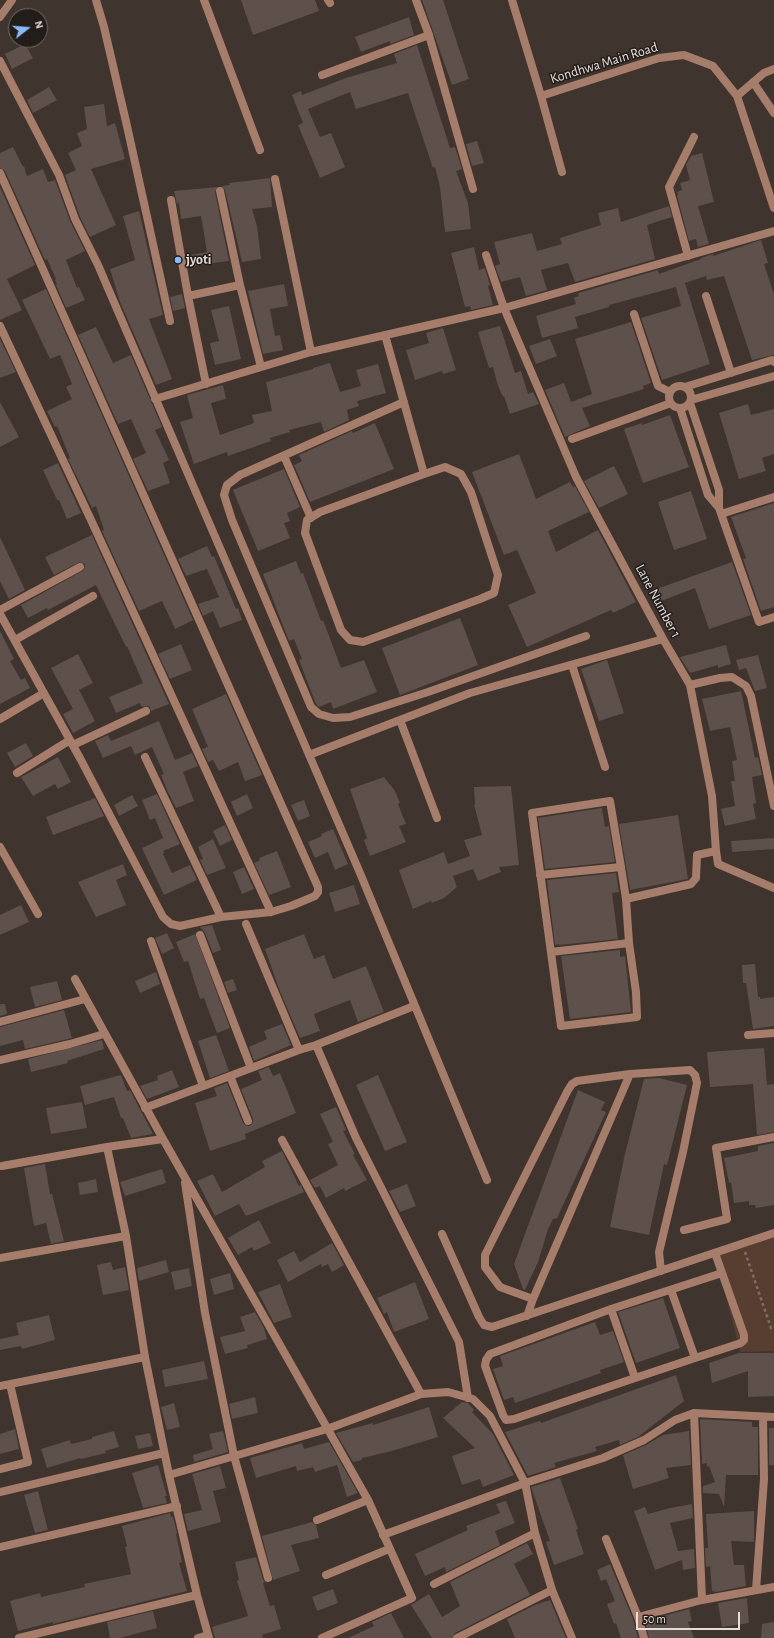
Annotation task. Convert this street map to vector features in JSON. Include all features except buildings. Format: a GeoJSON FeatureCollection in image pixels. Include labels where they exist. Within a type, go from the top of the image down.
{"type":"FeatureCollection","features":[{"type":"Feature","properties":{"kind":"street"},"geometry":{"type":"LineString","coordinates":[[0,17],[12,0]]}},
{"type":"Feature","properties":{"kind":"street"},"geometry":{"type":"LineString","coordinates":[[96,0],[104,26],[120,95],[170,321]]}},
{"type":"Feature","properties":{"kind":"street"},"geometry":{"type":"LineString","coordinates":[[204,0],[260,150]]}},
{"type":"Feature","properties":{"kind":"street"},"geometry":{"type":"LineString","coordinates":[[416,0],[429,35],[473,190]]}},
{"type":"Feature","properties":{"kind":"street","name":"Kondhwa Main Road"},"geometry":{"type":"LineString","coordinates":[[512,0],[540,96],[659,58],[684,55],[712,66],[737,96],[774,208]]}},
{"type":"Feature","properties":{"kind":"street"},"geometry":{"type":"LineString","coordinates":[[322,75],[429,35]]}},
{"type":"Feature","properties":{"kind":"street"},"geometry":{"type":"LineString","coordinates":[[0,61],[59,175],[75,219],[98,265],[360,873],[487,1180]]}},
{"type":"Feature","properties":{"kind":"street"},"geometry":{"type":"LineString","coordinates":[[737,96],[764,73],[774,69]]}},
{"type":"Feature","properties":{"kind":"street"},"geometry":{"type":"LineString","coordinates":[[753,82],[774,113]]}},
{"type":"Feature","properties":{"kind":"street"},"geometry":{"type":"LineString","coordinates":[[540,96],[562,172]]}},
{"type":"Feature","properties":{"kind":"street"},"geometry":{"type":"LineString","coordinates":[[688,256],[669,187],[694,137]]}},
{"type":"Feature","properties":{"kind":"street"},"geometry":{"type":"LineString","coordinates":[[0,173],[318,887],[318,892],[315,896],[271,912],[221,917],[180,926],[171,924],[162,917],[71,742],[0,614]]}},
{"type":"Feature","properties":{"kind":"street"},"geometry":{"type":"LineString","coordinates":[[275,179],[311,352]]}},
{"type":"Feature","properties":{"kind":"street"},"geometry":{"type":"LineString","coordinates":[[220,190],[240,284],[261,367]]}},
{"type":"Feature","properties":{"kind":"street"},"geometry":{"type":"LineString","coordinates":[[170,200],[206,384]]}},
{"type":"Feature","properties":{"kind":"street"},"geometry":{"type":"LineString","coordinates":[[156,399],[311,352],[504,308],[774,231]]}},
{"type":"Feature","properties":{"kind":"street","name":"Lane Number 1"},"geometry":{"type":"LineString","coordinates":[[486,255],[504,308],[576,477],[663,639],[690,685],[712,796],[718,864],[774,888]]}},
{"type":"Feature","properties":{"kind":"street"},"geometry":{"type":"LineString","coordinates":[[188,296],[240,284]]}},
{"type":"Feature","properties":{"kind":"street"},"geometry":{"type":"LineString","coordinates":[[706,296],[731,373]]}},
{"type":"Feature","properties":{"kind":"street"},"geometry":{"type":"LineString","coordinates":[[634,314],[658,386],[670,392]]}},
{"type":"Feature","properties":{"kind":"street"},"geometry":{"type":"LineString","coordinates":[[0,326],[271,912]]}},
{"type":"Feature","properties":{"kind":"street"},"geometry":{"type":"LineString","coordinates":[[385,335],[424,474]]}},
{"type":"Feature","properties":{"kind":"street"},"geometry":{"type":"LineString","coordinates":[[774,362],[772,360],[686,387],[675,387],[670,392],[669,396],[671,403],[680,408],[708,494],[720,511],[759,622],[774,617]]}},
{"type":"Feature","properties":{"kind":"street"},"geometry":{"type":"LineString","coordinates":[[680,408],[690,402],[774,376]]}},
{"type":"Feature","properties":{"kind":"street"},"geometry":{"type":"LineString","coordinates":[[686,387],[690,393],[690,402],[719,490],[720,511]]}},
{"type":"Feature","properties":{"kind":"street"},"geometry":{"type":"LineString","coordinates":[[404,402],[240,475],[227,485],[224,495],[232,520],[311,707],[319,714],[333,718],[350,717],[586,636]]}},
{"type":"Feature","properties":{"kind":"street"},"geometry":{"type":"LineString","coordinates":[[572,439],[671,403]]}},
{"type":"Feature","properties":{"kind":"street"},"geometry":{"type":"LineString","coordinates":[[284,456],[311,518]]}},
{"type":"Feature","properties":{"kind":"street"},"geometry":{"type":"LineString","coordinates":[[445,467],[461,474],[471,492],[498,575],[494,593],[363,642],[350,640],[341,630],[305,533],[307,520],[320,512],[424,474],[445,467]]}},
{"type":"Feature","properties":{"kind":"street"},"geometry":{"type":"LineString","coordinates":[[708,494],[719,490]]}},
{"type":"Feature","properties":{"kind":"street"},"geometry":{"type":"LineString","coordinates":[[720,511],[774,497]]}},
{"type":"Feature","properties":{"kind":"street"},"geometry":{"type":"LineString","coordinates":[[0,610],[80,567]]}},
{"type":"Feature","properties":{"kind":"street"},"geometry":{"type":"LineString","coordinates":[[14,640],[93,596]]}},
{"type":"Feature","properties":{"kind":"street"},"geometry":{"type":"LineString","coordinates":[[309,755],[470,693],[572,666],[663,639]]}},
{"type":"Feature","properties":{"kind":"street"},"geometry":{"type":"LineString","coordinates":[[572,666],[605,767]]}},
{"type":"Feature","properties":{"kind":"street"},"geometry":{"type":"LineString","coordinates":[[690,685],[720,678],[732,677],[746,686],[751,696],[774,806]]}},
{"type":"Feature","properties":{"kind":"street"},"geometry":{"type":"LineString","coordinates":[[0,719],[44,693]]}},
{"type":"Feature","properties":{"kind":"street"},"geometry":{"type":"LineString","coordinates":[[16,773],[71,742],[146,711]]}},
{"type":"Feature","properties":{"kind":"street"},"geometry":{"type":"LineString","coordinates":[[400,720],[437,818]]}},
{"type":"Feature","properties":{"kind":"street"},"geometry":{"type":"LineString","coordinates":[[145,757],[221,917]]}},
{"type":"Feature","properties":{"kind":"street"},"geometry":{"type":"LineString","coordinates":[[610,800],[626,899],[629,943],[636,992],[637,1017],[561,1026],[532,813],[610,800]]}},
{"type":"Feature","properties":{"kind":"street"},"geometry":{"type":"LineString","coordinates":[[0,847],[38,914]]}},
{"type":"Feature","properties":{"kind":"street"},"geometry":{"type":"LineString","coordinates":[[626,899],[690,884],[696,878],[697,855],[716,851]]}},
{"type":"Feature","properties":{"kind":"street"},"geometry":{"type":"LineString","coordinates":[[540,875],[621,867]]}},
{"type":"Feature","properties":{"kind":"street"},"geometry":{"type":"LineString","coordinates":[[246,924],[299,1050]]}},
{"type":"Feature","properties":{"kind":"street"},"geometry":{"type":"LineString","coordinates":[[200,935],[251,1068]]}},
{"type":"Feature","properties":{"kind":"street"},"geometry":{"type":"LineString","coordinates":[[151,941],[203,1086]]}},
{"type":"Feature","properties":{"kind":"street"},"geometry":{"type":"LineString","coordinates":[[551,952],[629,943]]}},
{"type":"Feature","properties":{"kind":"street"},"geometry":{"type":"LineString","coordinates":[[75,979],[145,1108],[368,1500],[412,1598],[322,1638]]}},
{"type":"Feature","properties":{"kind":"street"},"geometry":{"type":"LineString","coordinates":[[0,1022],[86,999]]}},
{"type":"Feature","properties":{"kind":"street"},"geometry":{"type":"LineString","coordinates":[[145,1108],[316,1045],[414,1006]]}},
{"type":"Feature","properties":{"kind":"street"},"geometry":{"type":"LineString","coordinates":[[748,1035],[774,1033]]}},
{"type":"Feature","properties":{"kind":"street"},"geometry":{"type":"LineString","coordinates":[[0,1060],[70,1044],[104,1034]]}},
{"type":"Feature","properties":{"kind":"street"},"geometry":{"type":"LineString","coordinates":[[316,1045],[356,1138],[459,1342],[468,1398]]}},
{"type":"Feature","properties":{"kind":"street"},"geometry":{"type":"LineString","coordinates":[[532,1299],[500,1287],[485,1267],[485,1255],[572,1084],[630,1074],[690,1070],[695,1075],[696,1083],[683,1152],[659,1252],[661,1271]]}},
{"type":"Feature","properties":{"kind":"street"},"geometry":{"type":"LineString","coordinates":[[527,1316],[532,1299],[630,1074]]}},
{"type":"Feature","properties":{"kind":"street"},"geometry":{"type":"LineString","coordinates":[[230,1076],[248,1121]]}},
{"type":"Feature","properties":{"kind":"street"},"geometry":{"type":"LineString","coordinates":[[684,1230],[727,1219],[716,1148],[774,1137]]}},
{"type":"Feature","properties":{"kind":"street"},"geometry":{"type":"LineString","coordinates":[[2,1166],[107,1147],[163,1139]]}},
{"type":"Feature","properties":{"kind":"street"},"geometry":{"type":"LineString","coordinates":[[282,1140],[421,1394]]}},
{"type":"Feature","properties":{"kind":"street"},"geometry":{"type":"LineString","coordinates":[[107,1147],[126,1236],[145,1357],[164,1453],[197,1595],[209,1637],[198,1638]]}},
{"type":"Feature","properties":{"kind":"street"},"geometry":{"type":"LineString","coordinates":[[185,1178],[205,1313],[234,1456],[268,1578]]}},
{"type":"Feature","properties":{"kind":"street"},"geometry":{"type":"LineString","coordinates":[[442,1234],[474,1308],[484,1324],[492,1327],[774,1233]]}},
{"type":"Feature","properties":{"kind":"street"},"geometry":{"type":"LineString","coordinates":[[0,1258],[126,1236]]}},
{"type":"Feature","properties":{"kind":"street"},"geometry":{"type":"LineString","coordinates":[[715,1253],[744,1335],[744,1340],[741,1343],[514,1419],[506,1420],[486,1366],[486,1360],[490,1354],[611,1309],[722,1273]]}},
{"type":"Feature","properties":{"kind":"street"},"geometry":{"type":"LineString","coordinates":[[672,1290],[695,1358]]}},
{"type":"Feature","properties":{"kind":"street"},"geometry":{"type":"LineString","coordinates":[[611,1309],[635,1378]]}},
{"type":"Feature","properties":{"kind":"street"},"geometry":{"type":"LineString","coordinates":[[0,1386],[145,1357]]}},
{"type":"Feature","properties":{"kind":"street"},"geometry":{"type":"LineString","coordinates":[[0,1468],[28,1462],[10,1384]]}},
{"type":"Feature","properties":{"kind":"street"},"geometry":{"type":"LineString","coordinates":[[169,1476],[327,1429],[421,1394],[448,1392],[473,1399],[490,1416],[525,1483],[536,1533],[552,1590],[572,1638]]}},
{"type":"Feature","properties":{"kind":"street"},"geometry":{"type":"LineString","coordinates":[[694,1413],[702,1600]]}},
{"type":"Feature","properties":{"kind":"street"},"geometry":{"type":"LineString","coordinates":[[383,1535],[525,1483],[603,1458],[644,1440],[675,1420],[694,1413],[774,1417]]}},
{"type":"Feature","properties":{"kind":"street"},"geometry":{"type":"LineString","coordinates":[[756,1590],[764,1479],[763,1417]]}},
{"type":"Feature","properties":{"kind":"street"},"geometry":{"type":"LineString","coordinates":[[0,1492],[164,1453]]}},
{"type":"Feature","properties":{"kind":"street"},"geometry":{"type":"LineString","coordinates":[[317,1520],[368,1500]]}},
{"type":"Feature","properties":{"kind":"street"},"geometry":{"type":"LineString","coordinates":[[0,1547],[176,1506]]}},
{"type":"Feature","properties":{"kind":"street"},"geometry":{"type":"LineString","coordinates":[[434,1584],[536,1533]]}},
{"type":"Feature","properties":{"kind":"street"},"geometry":{"type":"LineString","coordinates":[[606,1539],[638,1617],[644,1638]]}},
{"type":"Feature","properties":{"kind":"street"},"geometry":{"type":"LineString","coordinates":[[326,1575],[389,1549]]}},
{"type":"Feature","properties":{"kind":"street"},"geometry":{"type":"LineString","coordinates":[[638,1617],[702,1600],[774,1587]]}},
{"type":"Feature","properties":{"kind":"street"},"geometry":{"type":"LineString","coordinates":[[457,1638],[552,1590]]}},
{"type":"Feature","properties":{"kind":"street"},"geometry":{"type":"LineString","coordinates":[[19,1638],[197,1595]]}},
{"type":"Feature","properties":{"kind":"path"},"geometry":{"type":"LineString","coordinates":[[742,1244],[772,1328],[774,1327]]}},
{"type":"Feature","properties":{"kind":"shaded area"},"geometry":{"type":"Polygon","coordinates":[[[774,1233],[774,1351],[740,1352],[715,1253],[774,1233]]]}},
{"type":"Feature","properties":{"kind":"place","name":"jyoti"},"geometry":{"type":"Point","coordinates":[178,260]}}]}
